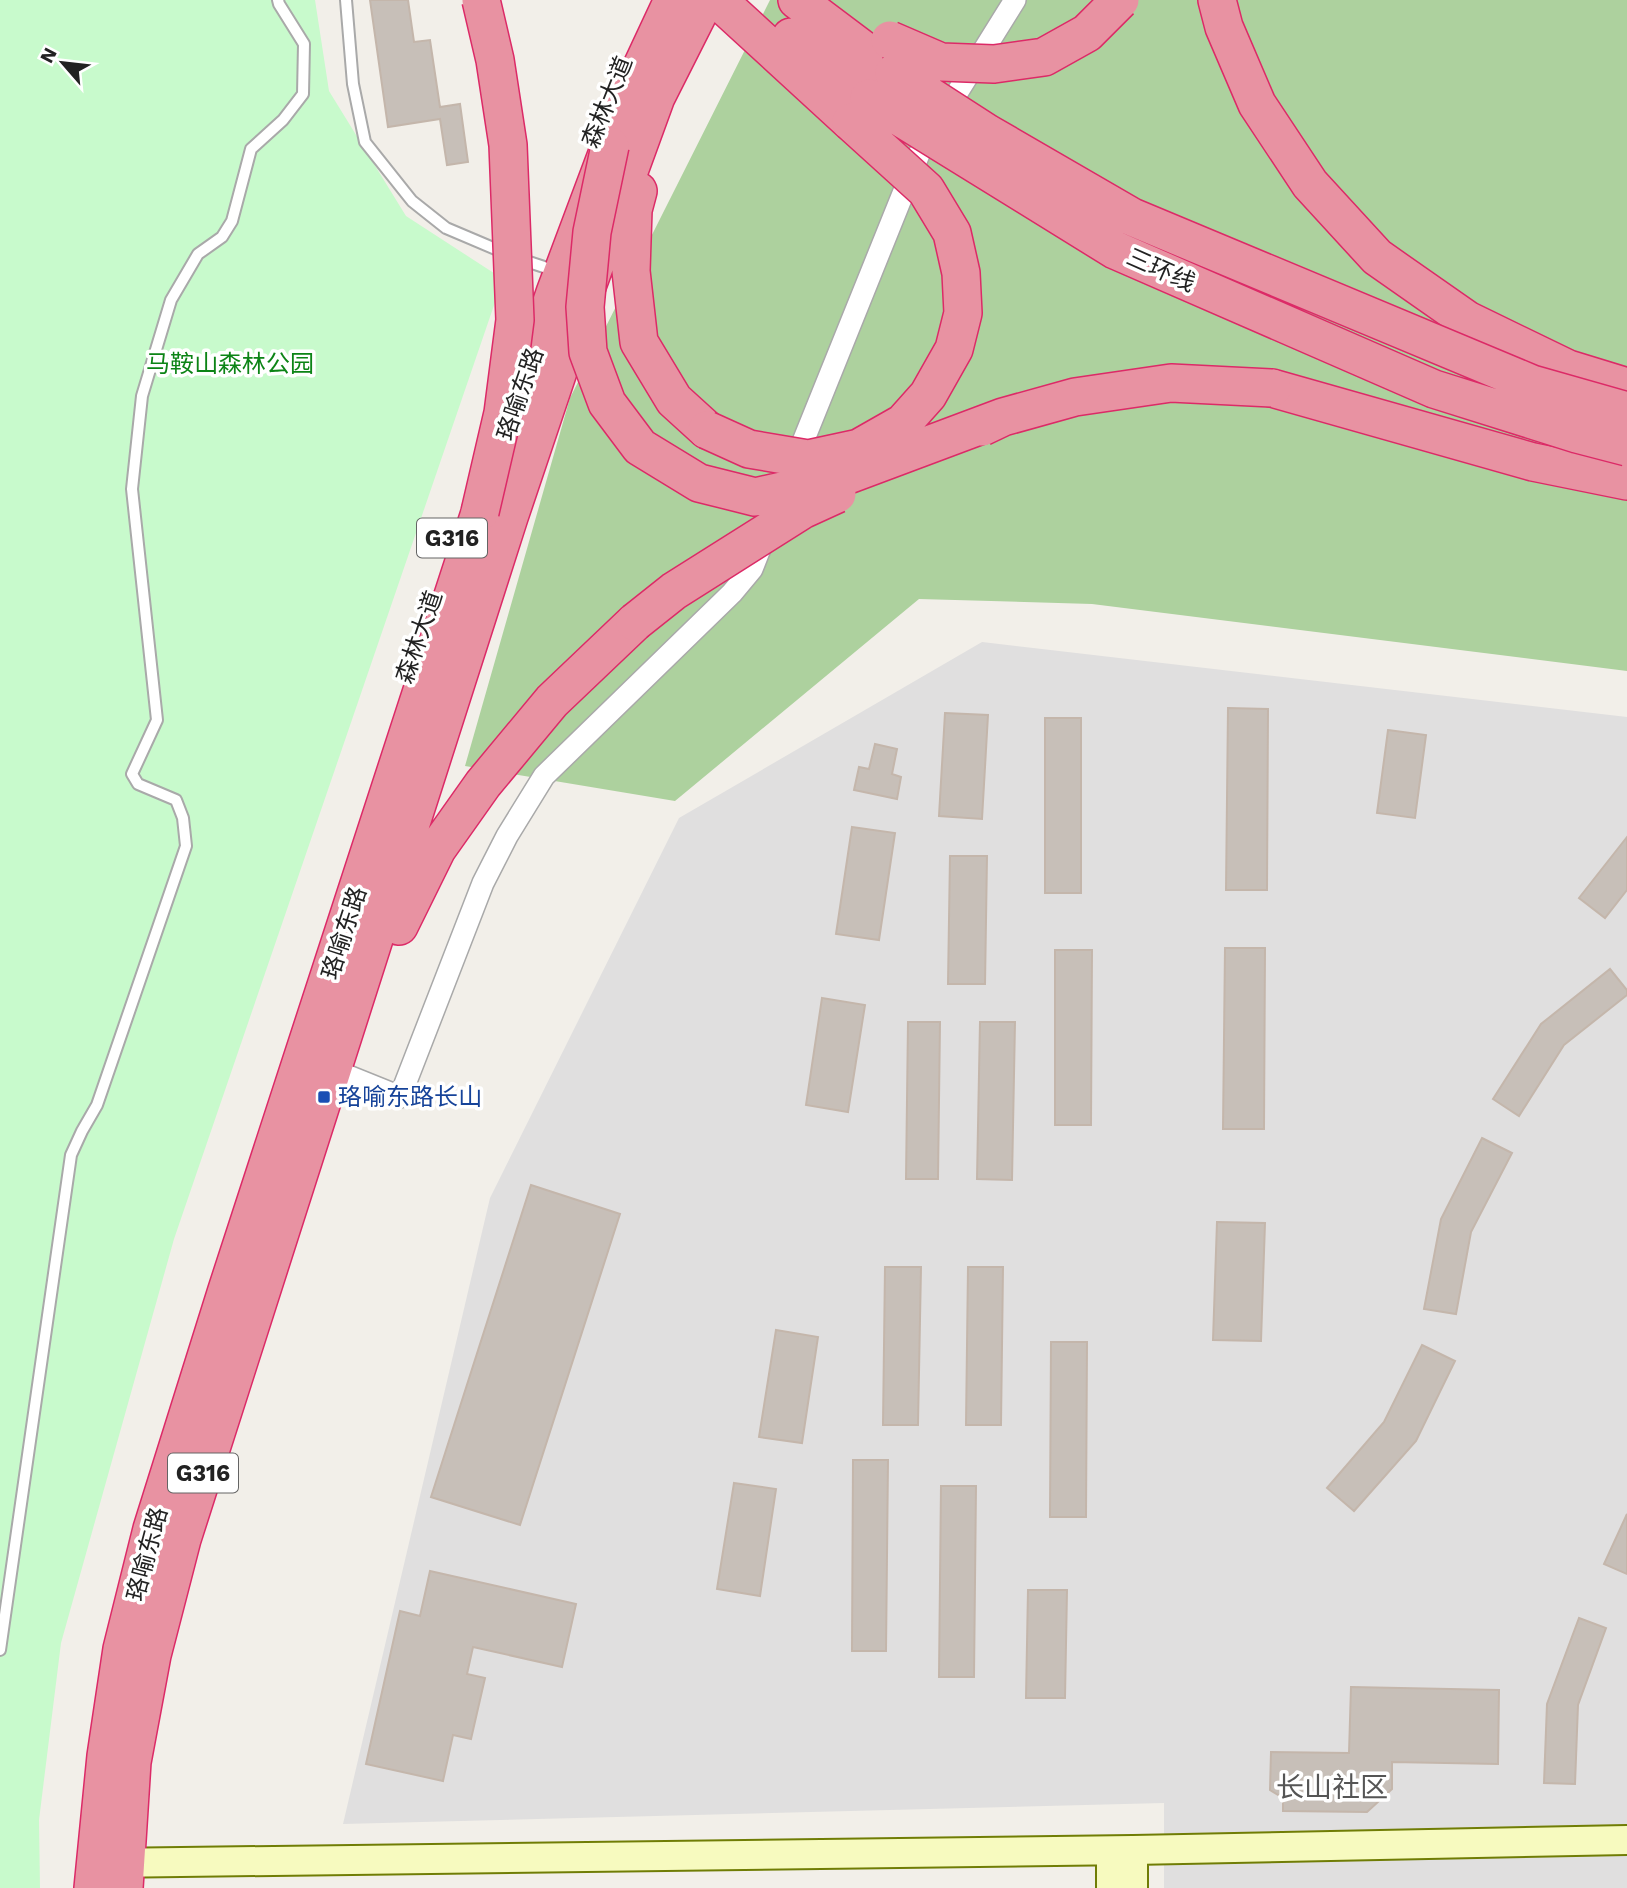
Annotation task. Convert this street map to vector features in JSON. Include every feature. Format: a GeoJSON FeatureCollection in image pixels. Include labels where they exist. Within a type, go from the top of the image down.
{"type":"FeatureCollection","features":[{"type":"Feature","properties":{"kind":"highway"},"geometry":{"type":"LineString","coordinates":[[480,513],[503,413],[515,320],[508,145],[495,60],[481,0]]}},
{"type":"Feature","properties":{"kind":"highway","name":"森林大道"},"geometry":{"type":"LineString","coordinates":[[293,1088],[307,989],[401,691],[557,227],[620,69],[653,0]]}},
{"type":"Feature","properties":{"kind":"highway","name":"珞喻东路"},"geometry":{"type":"LineString","coordinates":[[110,1876],[106,1756],[122,1648],[152,1530],[227,1290],[480,513],[555,293],[631,90],[673,0]]}},
{"type":"Feature","properties":{"kind":"highway","name":"森林大道"},"geometry":{"type":"LineString","coordinates":[[333,1070],[509,517],[578,313],[656,97],[705,0]]}},
{"type":"Feature","properties":{"kind":"highway"},"geometry":{"type":"LineString","coordinates":[[675,59],[633,210],[631,271],[639,342],[674,400],[707,430],[749,449],[808,459],[859,448],[903,423],[928,395],[954,349],[962,313],[961,273],[952,233],[926,190],[718,0]]}},
{"type":"Feature","properties":{"kind":"highway","name":"三环线"},"geometry":{"type":"LineString","coordinates":[[743,0],[869,98],[1115,250],[1434,389],[1627,447]]}},
{"type":"Feature","properties":{"kind":"highway","name":"三环线"},"geometry":{"type":"LineString","coordinates":[[797,0],[894,72],[987,133],[1132,217],[1532,384],[1627,411]]}},
{"type":"Feature","properties":{"kind":"highway"},"geometry":{"type":"LineString","coordinates":[[831,0],[890,40],[941,62],[994,64],[1044,57],[1087,33],[1120,0]]}},
{"type":"Feature","properties":{"kind":"highway"},"geometry":{"type":"LineString","coordinates":[[1217,0],[1224,27],[1257,104],[1310,184],[1377,257],[1467,320],[1568,369],[1627,387]]}},
{"type":"Feature","properties":{"kind":"highway"},"geometry":{"type":"LineString","coordinates":[[610,146],[592,232],[585,307],[588,352],[607,403],[640,447],[699,483],[755,497],[840,478],[1003,417],[1075,397],[1171,383],[1272,388],[1533,462],[1627,481]]}},
{"type":"Feature","properties":{"kind":"highway"},"geometry":{"type":"LineString","coordinates":[[333,1070],[437,849],[483,784],[552,701],[635,622],[674,591],[802,510],[1003,417]]}},
{"type":"Feature","properties":{"kind":"highway","name":"珞喻东路"},"geometry":{"type":"LineString","coordinates":[[110,1876],[152,1655],[182,1539],[333,1070]]}},
{"type":"Feature","properties":{"kind":"main road"},"geometry":{"type":"LineString","coordinates":[[110,1876],[1627,1840]]}},
{"type":"Feature","properties":{"kind":"main road"},"geometry":{"type":"LineString","coordinates":[[1111,1888],[1122,1850]]}},
{"type":"Feature","properties":{"kind":"main road"},"geometry":{"type":"LineString","coordinates":[[1122,1850],[1133,1888]]}},
{"type":"Feature","properties":{"kind":"street"},"geometry":{"type":"LineString","coordinates":[[333,1070],[400,1097],[483,883],[507,836],[544,776],[732,593],[752,569],[919,154],[1014,0]]}},
{"type":"Feature","properties":{"kind":"lane"},"geometry":{"type":"LineString","coordinates":[[0,1650],[71,1155],[97,1105],[186,846],[183,818],[176,800],[138,784],[131,774],[157,720],[132,489],[142,396],[171,300],[198,254],[222,237],[232,221],[251,149],[283,120],[303,94],[304,44],[278,0]]}},
{"type":"Feature","properties":{"kind":"lane"},"geometry":{"type":"LineString","coordinates":[[346,0],[353,84],[365,142],[412,201],[446,228],[544,267]]}},
{"type":"Feature","properties":{"kind":"shaded area"},"geometry":{"type":"Polygon","coordinates":[[[982,642],[1627,717],[1627,1888],[1164,1888],[1164,1803],[343,1824],[490,1198],[679,818],[982,642]]]}},
{"type":"Feature","properties":{"kind":"green space","name":"马鞍山森林公园"},"geometry":{"type":"Polygon","coordinates":[[[0,0],[315,0],[329,91],[406,216],[503,279],[174,1239],[61,1643],[39,1820],[40,1888],[0,1888],[0,0]]]}},
{"type":"Feature","properties":{"kind":"green space"},"geometry":{"type":"Polygon","coordinates":[[[770,0],[1627,0],[1627,671],[1092,604],[919,599],[675,801],[465,766],[570,398],[770,0]]]}},
{"type":"Feature","properties":{"kind":"building"},"geometry":{"type":"Polygon","coordinates":[[[370,0],[408,0],[414,42],[430,40],[440,107],[460,104],[468,162],[447,165],[440,119],[388,127],[370,0]]]}},
{"type":"Feature","properties":{"kind":"building"},"geometry":{"type":"Polygon","coordinates":[[[1228,708],[1268,709],[1267,890],[1226,890],[1228,708]]]}},
{"type":"Feature","properties":{"kind":"building"},"geometry":{"type":"Polygon","coordinates":[[[945,713],[988,715],[982,819],[939,816],[945,713]]]}},
{"type":"Feature","properties":{"kind":"building"},"geometry":{"type":"Polygon","coordinates":[[[1045,718],[1081,718],[1081,893],[1045,893],[1045,718]]]}},
{"type":"Feature","properties":{"kind":"building"},"geometry":{"type":"Polygon","coordinates":[[[1388,730],[1426,735],[1415,818],[1377,813],[1388,730]]]}},
{"type":"Feature","properties":{"kind":"building"},"geometry":{"type":"Polygon","coordinates":[[[875,744],[897,749],[892,774],[901,777],[897,799],[854,790],[859,767],[869,769],[875,744]]]}},
{"type":"Feature","properties":{"kind":"building"},"geometry":{"type":"Polygon","coordinates":[[[852,827],[895,833],[879,940],[836,934],[852,827]]]}},
{"type":"Feature","properties":{"kind":"building"},"geometry":{"type":"Polygon","coordinates":[[[1627,837],[1627,890],[1605,918],[1579,898],[1627,837]]]}},
{"type":"Feature","properties":{"kind":"building"},"geometry":{"type":"Polygon","coordinates":[[[950,856],[987,856],[985,984],[948,984],[950,856]]]}},
{"type":"Feature","properties":{"kind":"building"},"geometry":{"type":"Polygon","coordinates":[[[1225,948],[1265,948],[1264,1129],[1223,1129],[1225,948]]]}},
{"type":"Feature","properties":{"kind":"building"},"geometry":{"type":"Polygon","coordinates":[[[1055,950],[1092,950],[1091,1125],[1055,1125],[1055,950]]]}},
{"type":"Feature","properties":{"kind":"building"},"geometry":{"type":"Polygon","coordinates":[[[1610,969],[1627,990],[1627,995],[1564,1045],[1519,1116],[1493,1099],[1541,1024],[1610,969]]]}},
{"type":"Feature","properties":{"kind":"building"},"geometry":{"type":"Polygon","coordinates":[[[822,998],[865,1005],[848,1112],[806,1105],[822,998]]]}},
{"type":"Feature","properties":{"kind":"building"},"geometry":{"type":"Polygon","coordinates":[[[908,1022],[940,1022],[938,1179],[906,1179],[908,1022]]]}},
{"type":"Feature","properties":{"kind":"building"},"geometry":{"type":"Polygon","coordinates":[[[980,1022],[1015,1022],[1012,1180],[977,1179],[980,1022]]]}},
{"type":"Feature","properties":{"kind":"building"},"geometry":{"type":"Polygon","coordinates":[[[1482,1138],[1512,1153],[1471,1232],[1456,1314],[1424,1309],[1441,1219],[1482,1138]]]}},
{"type":"Feature","properties":{"kind":"building"},"geometry":{"type":"Polygon","coordinates":[[[531,1185],[620,1214],[520,1525],[431,1497],[531,1185]]]}},
{"type":"Feature","properties":{"kind":"building"},"geometry":{"type":"Polygon","coordinates":[[[1217,1222],[1265,1223],[1261,1341],[1213,1340],[1217,1222]]]}},
{"type":"Feature","properties":{"kind":"building"},"geometry":{"type":"Polygon","coordinates":[[[885,1267],[921,1267],[918,1425],[883,1425],[885,1267]]]}},
{"type":"Feature","properties":{"kind":"building"},"geometry":{"type":"Polygon","coordinates":[[[968,1267],[1003,1267],[1001,1425],[966,1425],[968,1267]]]}},
{"type":"Feature","properties":{"kind":"building"},"geometry":{"type":"Polygon","coordinates":[[[776,1330],[818,1337],[802,1443],[759,1437],[776,1330]]]}},
{"type":"Feature","properties":{"kind":"building"},"geometry":{"type":"Polygon","coordinates":[[[1051,1342],[1087,1342],[1086,1517],[1050,1517],[1051,1342]]]}},
{"type":"Feature","properties":{"kind":"building"},"geometry":{"type":"Polygon","coordinates":[[[1422,1345],[1455,1361],[1416,1441],[1354,1511],[1327,1488],[1384,1422],[1422,1345]]]}},
{"type":"Feature","properties":{"kind":"building"},"geometry":{"type":"Polygon","coordinates":[[[853,1460],[888,1460],[886,1651],[852,1651],[853,1460]]]}},
{"type":"Feature","properties":{"kind":"building"},"geometry":{"type":"Polygon","coordinates":[[[734,1483],[776,1489],[760,1596],[717,1589],[734,1483]]]}},
{"type":"Feature","properties":{"kind":"building"},"geometry":{"type":"Polygon","coordinates":[[[941,1486],[976,1486],[974,1677],[939,1677],[941,1486]]]}},
{"type":"Feature","properties":{"kind":"building"},"geometry":{"type":"Polygon","coordinates":[[[1627,1514],[1627,1574],[1604,1564],[1627,1514]]]}},
{"type":"Feature","properties":{"kind":"building"},"geometry":{"type":"Polygon","coordinates":[[[430,1571],[576,1604],[562,1667],[473,1647],[467,1674],[485,1678],[471,1739],[453,1735],[443,1781],[366,1764],[400,1611],[420,1616],[430,1571]]]}},
{"type":"Feature","properties":{"kind":"building"},"geometry":{"type":"Polygon","coordinates":[[[1028,1590],[1067,1590],[1065,1698],[1026,1698],[1028,1590]]]}},
{"type":"Feature","properties":{"kind":"building"},"geometry":{"type":"Polygon","coordinates":[[[1579,1618],[1606,1628],[1578,1705],[1575,1784],[1544,1783],[1547,1704],[1579,1618]]]}},
{"type":"Feature","properties":{"kind":"building"},"geometry":{"type":"Polygon","coordinates":[[[1351,1687],[1499,1690],[1498,1764],[1392,1762],[1392,1789],[1367,1812],[1283,1811],[1283,1798],[1270,1790],[1271,1752],[1349,1753],[1351,1687]]]}},
{"type":"Feature","properties":{"kind":"place","name":"珞喻东路长山"},"geometry":{"type":"Point","coordinates":[324,1097]}},
{"type":"Feature","properties":{"kind":"district","name":"长山社区"},"geometry":{"type":"Point","coordinates":[1332,1787]}}]}
